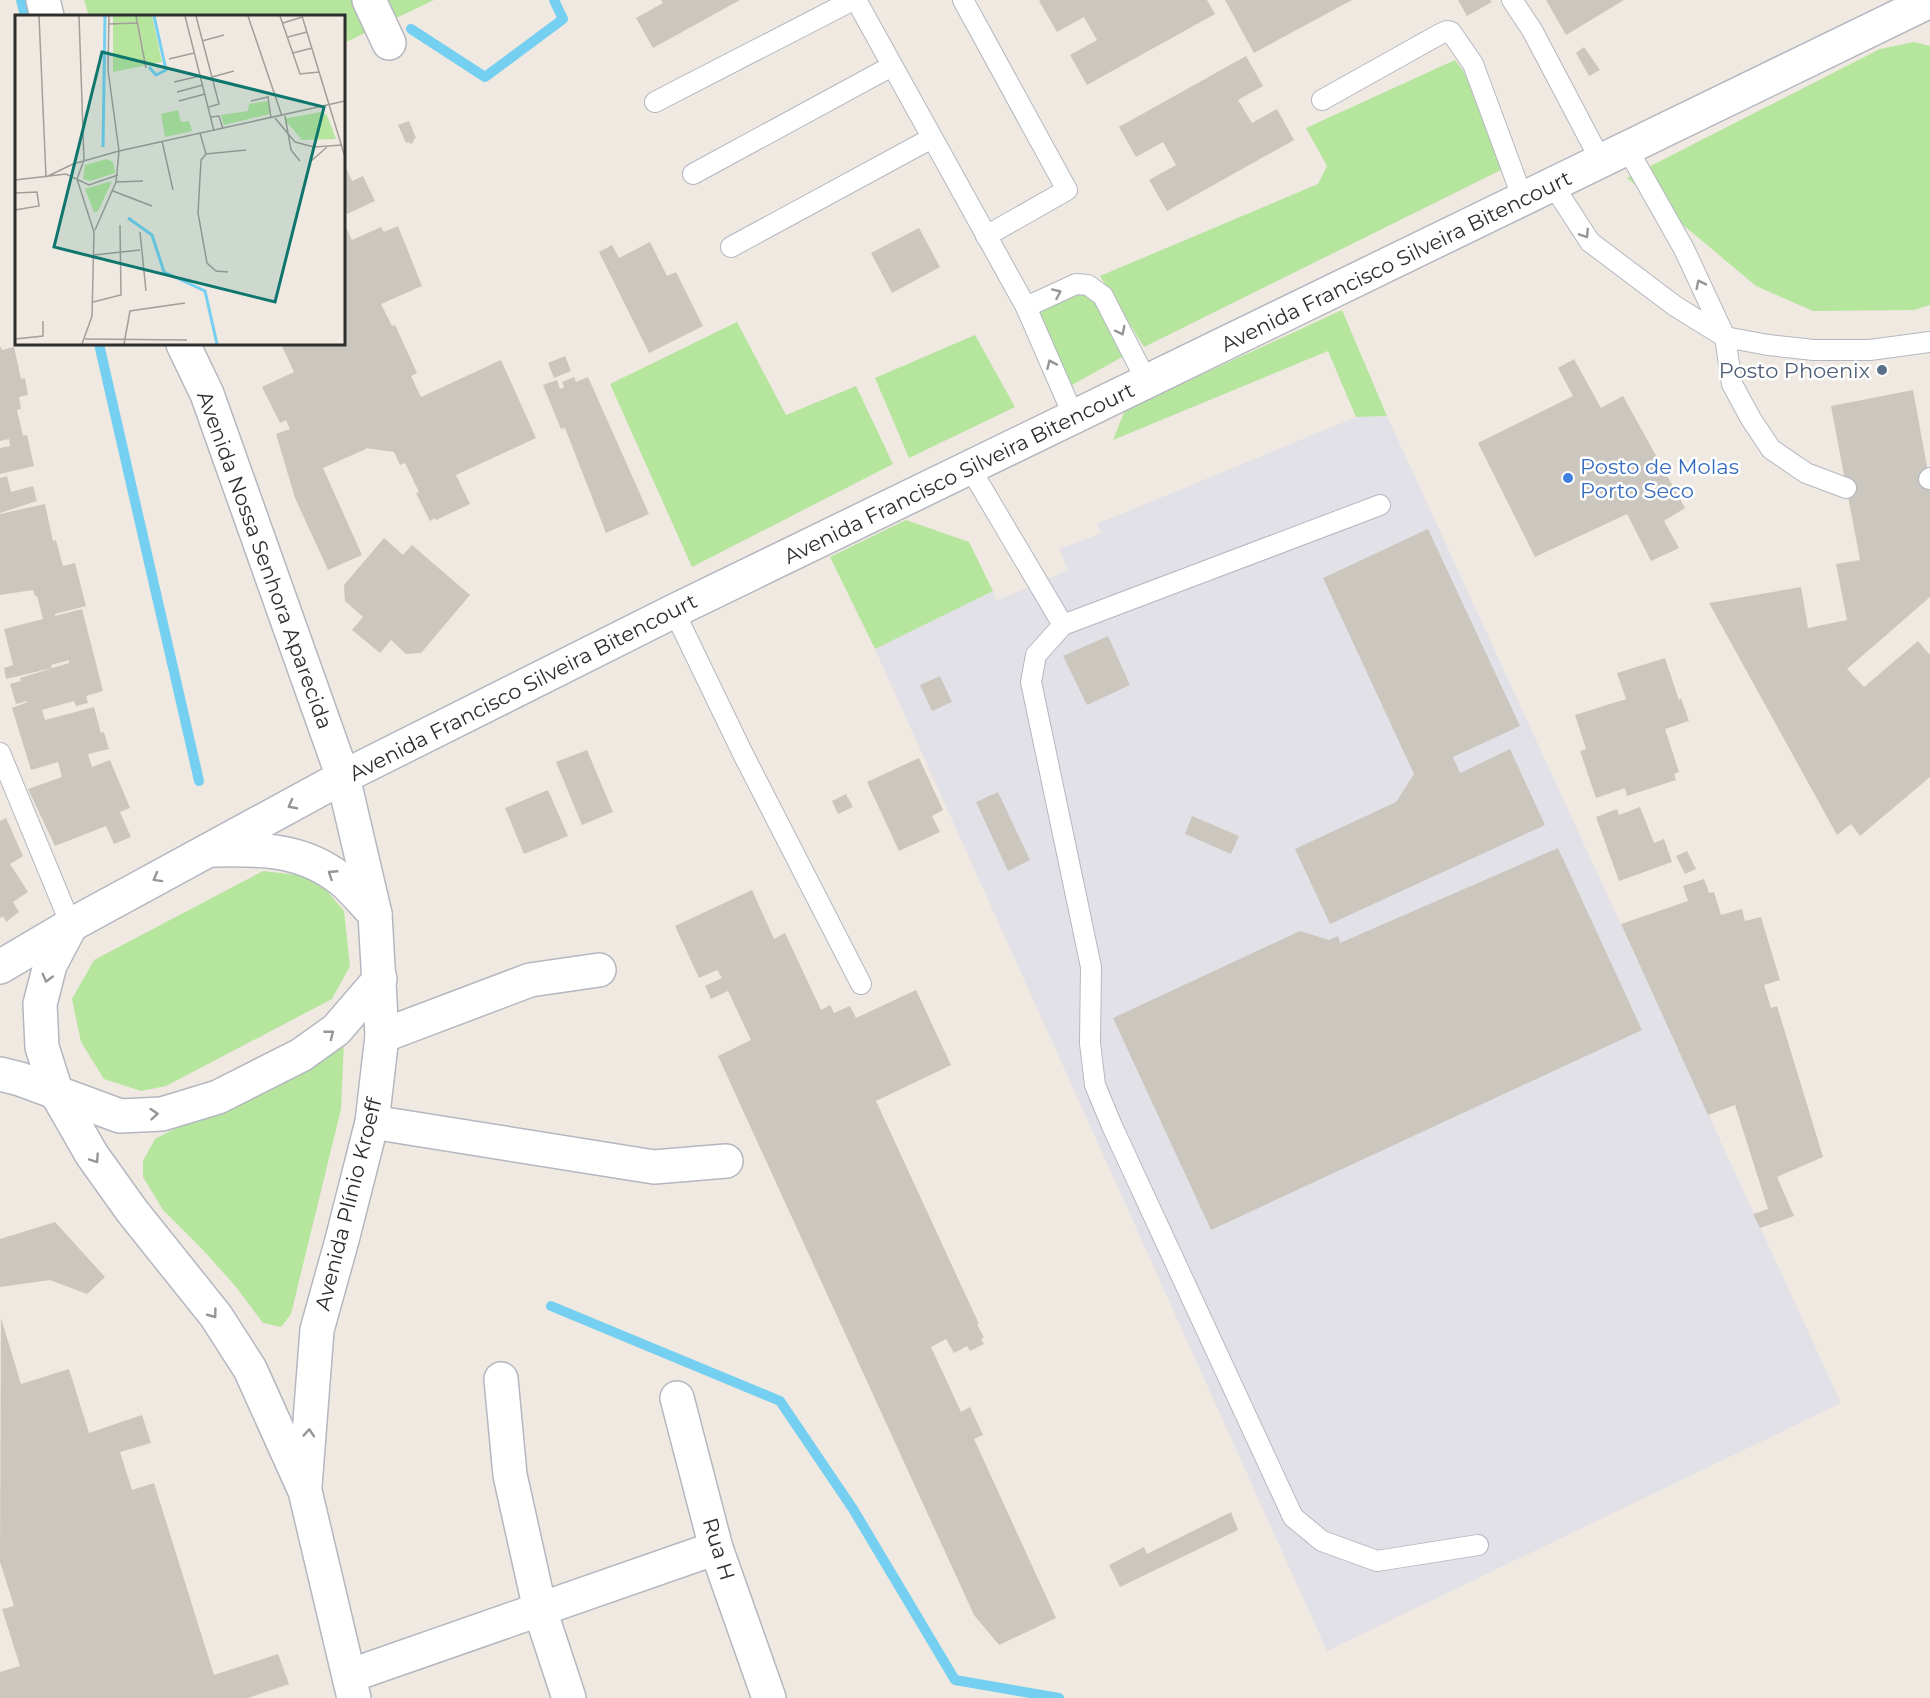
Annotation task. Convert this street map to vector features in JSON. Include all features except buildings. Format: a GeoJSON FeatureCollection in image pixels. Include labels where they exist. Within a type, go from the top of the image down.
{"type":"FeatureCollection","features":[{"type":"Feature","properties":{"kind":"main road"},"geometry":{"type":"LineString","coordinates":[[43,0],[47,15]]}},
{"type":"Feature","properties":{"kind":"main road"},"geometry":{"type":"LineString","coordinates":[[369,0],[389,43]]}},
{"type":"Feature","properties":{"kind":"main road","name":"Avenida Francisco Silveira Bitencourt"},"geometry":{"type":"LineString","coordinates":[[0,968],[71,925],[344,777],[674,611],[1930,2]]}},
{"type":"Feature","properties":{"kind":"main road","name":"Avenida Nossa Senhora Aparecida"},"geometry":{"type":"LineString","coordinates":[[183,345],[207,393],[344,777]]}},
{"type":"Feature","properties":{"kind":"main road","name":"Avenida Plínio Kroeff"},"geometry":{"type":"LineString","coordinates":[[305,1491],[317,1330],[372,1122],[382,1036],[375,914],[344,777]]}},
{"type":"Feature","properties":{"kind":"main road"},"geometry":{"type":"LineString","coordinates":[[208,850],[266,849],[308,859],[341,880],[375,914]]}},
{"type":"Feature","properties":{"kind":"main road","name":"Avenida Plínio Kroeff"},"geometry":{"type":"LineString","coordinates":[[71,925],[50,965],[40,1004],[42,1047],[57,1094],[92,1155],[216,1316],[250,1369],[305,1491],[352,1687]]}},
{"type":"Feature","properties":{"kind":"main road"},"geometry":{"type":"LineString","coordinates":[[382,1036],[530,980],[599,970]]}},
{"type":"Feature","properties":{"kind":"main road"},"geometry":{"type":"LineString","coordinates":[[0,1074],[20,1079],[120,1116],[162,1114],[218,1097],[301,1054],[336,1030],[380,980]]}},
{"type":"Feature","properties":{"kind":"main road"},"geometry":{"type":"LineString","coordinates":[[372,1122],[654,1167],[726,1161]]}},
{"type":"Feature","properties":{"kind":"main road"},"geometry":{"type":"LineString","coordinates":[[501,1379],[510,1475],[540,1610],[569,1698]]}},
{"type":"Feature","properties":{"kind":"main road","name":"Rua H"},"geometry":{"type":"LineString","coordinates":[[677,1398],[716,1548],[769,1698]]}},
{"type":"Feature","properties":{"kind":"main road"},"geometry":{"type":"LineString","coordinates":[[352,1687],[540,1610],[716,1548]]}},
{"type":"Feature","properties":{"kind":"lane"},"geometry":{"type":"LineString","coordinates":[[654,102],[854,0],[1026,307],[1074,417]]}},
{"type":"Feature","properties":{"kind":"lane"},"geometry":{"type":"LineString","coordinates":[[963,0],[1067,190],[986,236]]}},
{"type":"Feature","properties":{"kind":"lane"},"geometry":{"type":"LineString","coordinates":[[1512,0],[1614,155],[1684,249],[1725,336],[1732,384],[1751,419],[1772,448],[1806,473],[1846,488]]}},
{"type":"Feature","properties":{"kind":"lane"},"geometry":{"type":"LineString","coordinates":[[1322,100],[1440,34],[1447,31],[1452,32],[1473,64],[1523,199]]}},
{"type":"Feature","properties":{"kind":"lane"},"geometry":{"type":"LineString","coordinates":[[693,174],[892,66]]}},
{"type":"Feature","properties":{"kind":"lane"},"geometry":{"type":"LineString","coordinates":[[731,247],[932,138]]}},
{"type":"Feature","properties":{"kind":"lane"},"geometry":{"type":"LineString","coordinates":[[1553,185],[1590,242],[1674,306],[1725,336],[1768,345],[1814,350],[1870,350],[1930,342]]}},
{"type":"Feature","properties":{"kind":"lane"},"geometry":{"type":"LineString","coordinates":[[1026,307],[1076,284],[1088,285],[1102,296],[1147,382]]}},
{"type":"Feature","properties":{"kind":"lane"},"geometry":{"type":"LineString","coordinates":[[970,468],[1063,625]]}},
{"type":"Feature","properties":{"kind":"lane"},"geometry":{"type":"LineString","coordinates":[[1380,505],[1063,625],[1036,656],[1031,682],[1091,967],[1090,1043],[1095,1085],[1293,1517],[1322,1541],[1377,1561],[1478,1545]]}},
{"type":"Feature","properties":{"kind":"lane"},"geometry":{"type":"LineString","coordinates":[[674,611],[743,754],[861,984]]}},
{"type":"Feature","properties":{"kind":"lane"},"geometry":{"type":"LineString","coordinates":[[0,753],[71,925]]}},
{"type":"Feature","properties":{"kind":"shaded area"},"geometry":{"type":"Polygon","coordinates":[[[1387,416],[1841,1403],[1327,1651],[875,649],[993,591],[996,601],[1068,570],[1059,549],[1102,533],[1097,524],[1356,417],[1387,416]]]}},
{"type":"Feature","properties":{"kind":"green space"},"geometry":{"type":"Polygon","coordinates":[[[84,0],[434,0],[345,43],[345,15],[89,15],[84,0]]]}},
{"type":"Feature","properties":{"kind":"green space"},"geometry":{"type":"Polygon","coordinates":[[[1914,42],[1930,46],[1930,305],[1914,310],[1813,311],[1756,286],[1627,178],[1880,49],[1914,42]]]}},
{"type":"Feature","properties":{"kind":"green space"},"geometry":{"type":"Polygon","coordinates":[[[1455,60],[1464,72],[1503,169],[1144,347],[1100,276],[1318,184],[1327,166],[1306,128],[1455,60]]]}},
{"type":"Feature","properties":{"kind":"green space"},"geometry":{"type":"Polygon","coordinates":[[[1076,290],[1097,301],[1124,356],[1070,386],[1037,310],[1076,290]]]}},
{"type":"Feature","properties":{"kind":"green space"},"geometry":{"type":"Polygon","coordinates":[[[1342,310],[1387,416],[1356,417],[1328,351],[1113,440],[1125,410],[1342,310]]]}},
{"type":"Feature","properties":{"kind":"green space"},"geometry":{"type":"Polygon","coordinates":[[[737,322],[786,415],[856,386],[893,464],[692,567],[610,384],[737,322]]]}},
{"type":"Feature","properties":{"kind":"green space"},"geometry":{"type":"Polygon","coordinates":[[[975,335],[1015,407],[909,458],[875,378],[975,335]]]}},
{"type":"Feature","properties":{"kind":"green space"},"geometry":{"type":"Polygon","coordinates":[[[906,520],[969,542],[993,591],[875,649],[830,557],[906,520]]]}},
{"type":"Feature","properties":{"kind":"green space"},"geometry":{"type":"Polygon","coordinates":[[[263,871],[315,877],[344,911],[350,966],[332,999],[166,1086],[141,1091],[104,1079],[81,1042],[72,999],[94,960],[263,871]]]}},
{"type":"Feature","properties":{"kind":"green space"},"geometry":{"type":"Polygon","coordinates":[[[344,1041],[341,1109],[291,1314],[281,1327],[263,1323],[236,1287],[163,1210],[143,1177],[143,1161],[155,1139],[344,1041]]]}},
{"type":"Feature","properties":{"kind":"waterway"},"geometry":{"type":"LineString","coordinates":[[21,0],[25,15]]}},
{"type":"Feature","properties":{"kind":"waterway"},"geometry":{"type":"LineString","coordinates":[[411,29],[485,77],[563,19],[554,0]]}},
{"type":"Feature","properties":{"kind":"waterway"},"geometry":{"type":"LineString","coordinates":[[99,345],[199,781]]}},
{"type":"Feature","properties":{"kind":"waterway"},"geometry":{"type":"LineString","coordinates":[[551,1306],[780,1401],[853,1509],[955,1680],[1059,1698]]}},
{"type":"Feature","properties":{"kind":"place","name":"Posto Phoenix"},"geometry":{"type":"Point","coordinates":[1882,370]}},
{"type":"Feature","properties":{"kind":"place","name":"Posto de Molas Porto Seco"},"geometry":{"type":"Point","coordinates":[1568,478]}}]}
